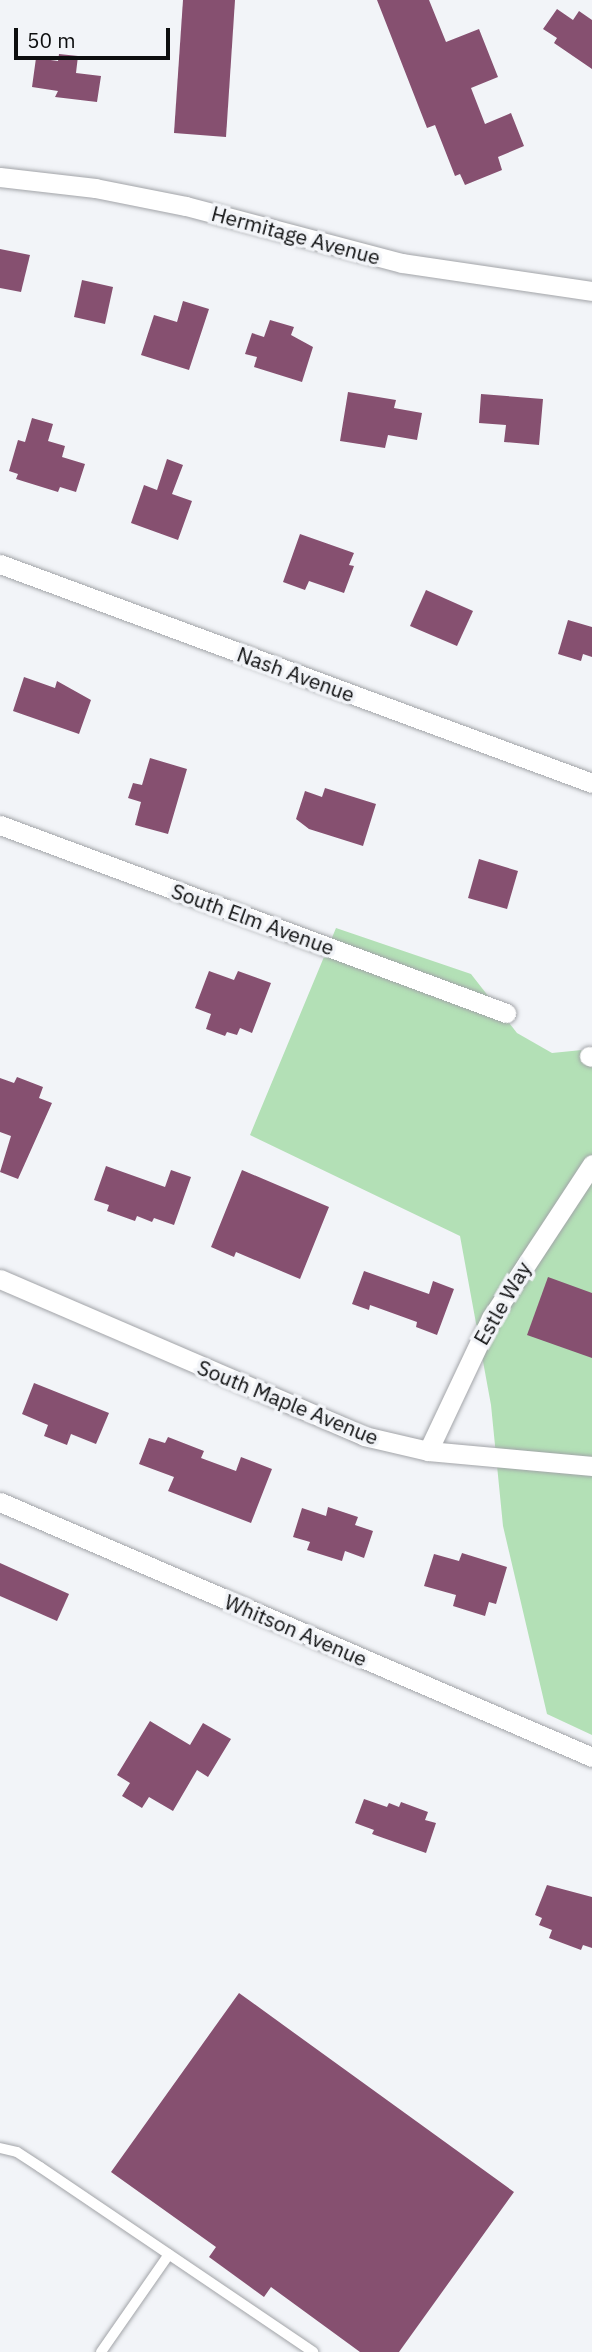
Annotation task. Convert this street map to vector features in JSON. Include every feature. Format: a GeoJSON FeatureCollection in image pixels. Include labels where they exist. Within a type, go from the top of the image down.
{"type":"FeatureCollection","features":[{"type":"Feature","properties":{"kind":"street","name":"Hermitage Avenue"},"geometry":{"type":"LineString","coordinates":[[0,174],[186,206],[402,263],[592,291]]}},
{"type":"Feature","properties":{"kind":"street","name":"Nash Avenue"},"geometry":{"type":"LineString","coordinates":[[0,564],[592,783]]}},
{"type":"Feature","properties":{"kind":"street","name":"South Elm Avenue"},"geometry":{"type":"LineString","coordinates":[[0,825],[506,1013]]}},
{"type":"Feature","properties":{"kind":"street","name":"Estle Way"},"geometry":{"type":"LineString","coordinates":[[428,1451],[491,1318],[592,1164]]}},
{"type":"Feature","properties":{"kind":"street","name":"South Maple Avenue"},"geometry":{"type":"LineString","coordinates":[[0,1279],[314,1417],[364,1436],[428,1451],[592,1466]]}},
{"type":"Feature","properties":{"kind":"street","name":"Whitson Avenue"},"geometry":{"type":"LineString","coordinates":[[0,1502],[592,1757]]}},
{"type":"Feature","properties":{"kind":"lane"},"geometry":{"type":"LineString","coordinates":[[0,2148],[17,2152],[313,2352]]}},
{"type":"Feature","properties":{"kind":"lane"},"geometry":{"type":"LineString","coordinates":[[101,2352],[169,2255]]}},
{"type":"Feature","properties":{"kind":"green space"},"geometry":{"type":"Polygon","coordinates":[[[336,928],[471,974],[517,1033],[552,1053],[592,1049],[592,1735],[547,1714],[503,1526],[491,1405],[460,1236],[250,1135],[336,928]]]}},
{"type":"Feature","properties":{"kind":"building"},"geometry":{"type":"Polygon","coordinates":[[[183,0],[235,0],[226,137],[174,133],[183,0]]]}},
{"type":"Feature","properties":{"kind":"building"},"geometry":{"type":"Polygon","coordinates":[[[377,0],[429,0],[446,42],[479,29],[498,77],[471,88],[485,124],[511,113],[524,146],[498,157],[502,170],[465,185],[460,174],[455,176],[435,125],[427,128],[377,0]]]}},
{"type":"Feature","properties":{"kind":"building"},"geometry":{"type":"Polygon","coordinates":[[[557,9],[573,20],[579,11],[592,20],[592,69],[554,43],[557,38],[543,29],[557,9]]]}},
{"type":"Feature","properties":{"kind":"building"},"geometry":{"type":"Polygon","coordinates":[[[59,54],[78,56],[76,73],[101,76],[97,102],[55,97],[58,91],[32,87],[36,58],[58,61],[59,54]]]}},
{"type":"Feature","properties":{"kind":"building"},"geometry":{"type":"Polygon","coordinates":[[[0,249],[30,255],[21,292],[0,288],[0,249]]]}},
{"type":"Feature","properties":{"kind":"building"},"geometry":{"type":"Polygon","coordinates":[[[82,280],[113,287],[105,324],[74,317],[82,280]]]}},
{"type":"Feature","properties":{"kind":"building"},"geometry":{"type":"Polygon","coordinates":[[[183,301],[209,309],[189,370],[141,355],[154,315],[177,322],[183,301]]]}},
{"type":"Feature","properties":{"kind":"building"},"geometry":{"type":"Polygon","coordinates":[[[270,320],[294,327],[291,335],[313,347],[302,382],[254,367],[257,357],[245,354],[252,333],[264,337],[270,320]]]}},
{"type":"Feature","properties":{"kind":"building"},"geometry":{"type":"Polygon","coordinates":[[[348,392],[396,400],[394,408],[422,413],[417,440],[388,435],[385,448],[340,441],[348,392]]]}},
{"type":"Feature","properties":{"kind":"building"},"geometry":{"type":"Polygon","coordinates":[[[481,394],[543,399],[539,445],[504,442],[506,425],[479,423],[481,394]]]}},
{"type":"Feature","properties":{"kind":"building"},"geometry":{"type":"Polygon","coordinates":[[[32,418],[53,424],[48,441],[65,446],[62,457],[85,464],[76,492],[60,487],[58,492],[16,479],[18,474],[9,471],[18,440],[25,442],[32,418]]]}},
{"type":"Feature","properties":{"kind":"building"},"geometry":{"type":"Polygon","coordinates":[[[167,459],[183,465],[172,494],[192,501],[178,540],[131,523],[144,485],[157,490],[167,459]]]}},
{"type":"Feature","properties":{"kind":"building"},"geometry":{"type":"Polygon","coordinates":[[[300,534],[354,553],[349,565],[354,566],[344,593],[309,581],[305,590],[283,582],[300,534]]]}},
{"type":"Feature","properties":{"kind":"building"},"geometry":{"type":"Polygon","coordinates":[[[426,590],[473,611],[457,646],[410,626],[426,590]]]}},
{"type":"Feature","properties":{"kind":"building"},"geometry":{"type":"Polygon","coordinates":[[[568,620],[592,627],[592,657],[583,654],[581,661],[558,654],[568,620]]]}},
{"type":"Feature","properties":{"kind":"building"},"geometry":{"type":"Polygon","coordinates":[[[24,677],[55,688],[57,681],[91,700],[79,734],[13,711],[24,677]]]}},
{"type":"Feature","properties":{"kind":"building"},"geometry":{"type":"Polygon","coordinates":[[[150,758],[187,769],[168,834],[135,825],[141,802],[128,798],[133,783],[142,785],[150,758]]]}},
{"type":"Feature","properties":{"kind":"building"},"geometry":{"type":"Polygon","coordinates":[[[325,788],[376,804],[363,846],[309,829],[296,819],[305,791],[322,797],[325,788]]]}},
{"type":"Feature","properties":{"kind":"building"},"geometry":{"type":"Polygon","coordinates":[[[479,859],[518,871],[507,909],[468,898],[479,859]]]}},
{"type":"Feature","properties":{"kind":"building"},"geometry":{"type":"Polygon","coordinates":[[[209,971],[234,980],[238,971],[271,983],[252,1033],[240,1028],[237,1035],[227,1032],[225,1036],[206,1029],[211,1014],[195,1008],[209,971]]]}},
{"type":"Feature","properties":{"kind":"building"},"geometry":{"type":"Polygon","coordinates":[[[17,1077],[43,1087],[39,1098],[52,1103],[18,1179],[0,1172],[11,1136],[0,1132],[0,1078],[14,1083],[17,1077]]]}},
{"type":"Feature","properties":{"kind":"building"},"geometry":{"type":"Polygon","coordinates":[[[106,1166],[165,1187],[171,1170],[191,1177],[174,1225],[154,1218],[152,1222],[137,1216],[135,1221],[107,1211],[109,1205],[94,1200],[106,1166]]]}},
{"type":"Feature","properties":{"kind":"building"},"geometry":{"type":"Polygon","coordinates":[[[242,1170],[329,1207],[300,1279],[236,1252],[234,1257],[211,1247],[242,1170]]]}},
{"type":"Feature","properties":{"kind":"building"},"geometry":{"type":"Polygon","coordinates":[[[364,1271],[429,1294],[433,1281],[454,1289],[437,1335],[416,1327],[417,1322],[370,1305],[369,1310],[352,1304],[364,1271]]]}},
{"type":"Feature","properties":{"kind":"building"},"geometry":{"type":"Polygon","coordinates":[[[548,1277],[592,1293],[592,1358],[527,1335],[548,1277]]]}},
{"type":"Feature","properties":{"kind":"building"},"geometry":{"type":"Polygon","coordinates":[[[34,1383],[109,1413],[96,1444],[71,1434],[67,1445],[44,1436],[48,1425],[22,1414],[34,1383]]]}},
{"type":"Feature","properties":{"kind":"building"},"geometry":{"type":"Polygon","coordinates":[[[168,1437],[204,1451],[201,1458],[236,1471],[241,1457],[272,1469],[251,1523],[168,1491],[174,1477],[139,1464],[149,1438],[165,1443],[168,1437]]]}},
{"type":"Feature","properties":{"kind":"building"},"geometry":{"type":"Polygon","coordinates":[[[328,1507],[358,1517],[355,1525],[373,1531],[364,1558],[345,1551],[342,1561],[307,1550],[310,1542],[293,1537],[302,1508],[326,1516],[328,1507]]]}},
{"type":"Feature","properties":{"kind":"building"},"geometry":{"type":"Polygon","coordinates":[[[462,1553],[507,1567],[496,1604],[489,1602],[485,1616],[453,1606],[456,1595],[424,1586],[434,1554],[459,1561],[462,1553]]]}},
{"type":"Feature","properties":{"kind":"building"},"geometry":{"type":"Polygon","coordinates":[[[0,1563],[69,1594],[57,1621],[0,1596],[0,1563]]]}},
{"type":"Feature","properties":{"kind":"building"},"geometry":{"type":"Polygon","coordinates":[[[150,1721],[190,1745],[203,1723],[231,1739],[208,1777],[197,1770],[173,1811],[149,1797],[142,1808],[122,1796],[130,1783],[117,1775],[150,1721]]]}},
{"type":"Feature","properties":{"kind":"building"},"geometry":{"type":"Polygon","coordinates":[[[364,1799],[387,1807],[389,1803],[399,1807],[401,1802],[428,1812],[425,1820],[436,1823],[426,1853],[372,1834],[374,1830],[355,1823],[364,1799]]]}},
{"type":"Feature","properties":{"kind":"building"},"geometry":{"type":"Polygon","coordinates":[[[547,1885],[592,1897],[592,1948],[583,1945],[581,1950],[549,1938],[552,1930],[539,1925],[542,1918],[535,1915],[547,1885]]]}},
{"type":"Feature","properties":{"kind":"building"},"geometry":{"type":"Polygon","coordinates":[[[239,1993],[514,2192],[399,2352],[360,2352],[271,2287],[264,2297],[209,2257],[216,2247],[111,2172],[239,1993]]]}}]}
